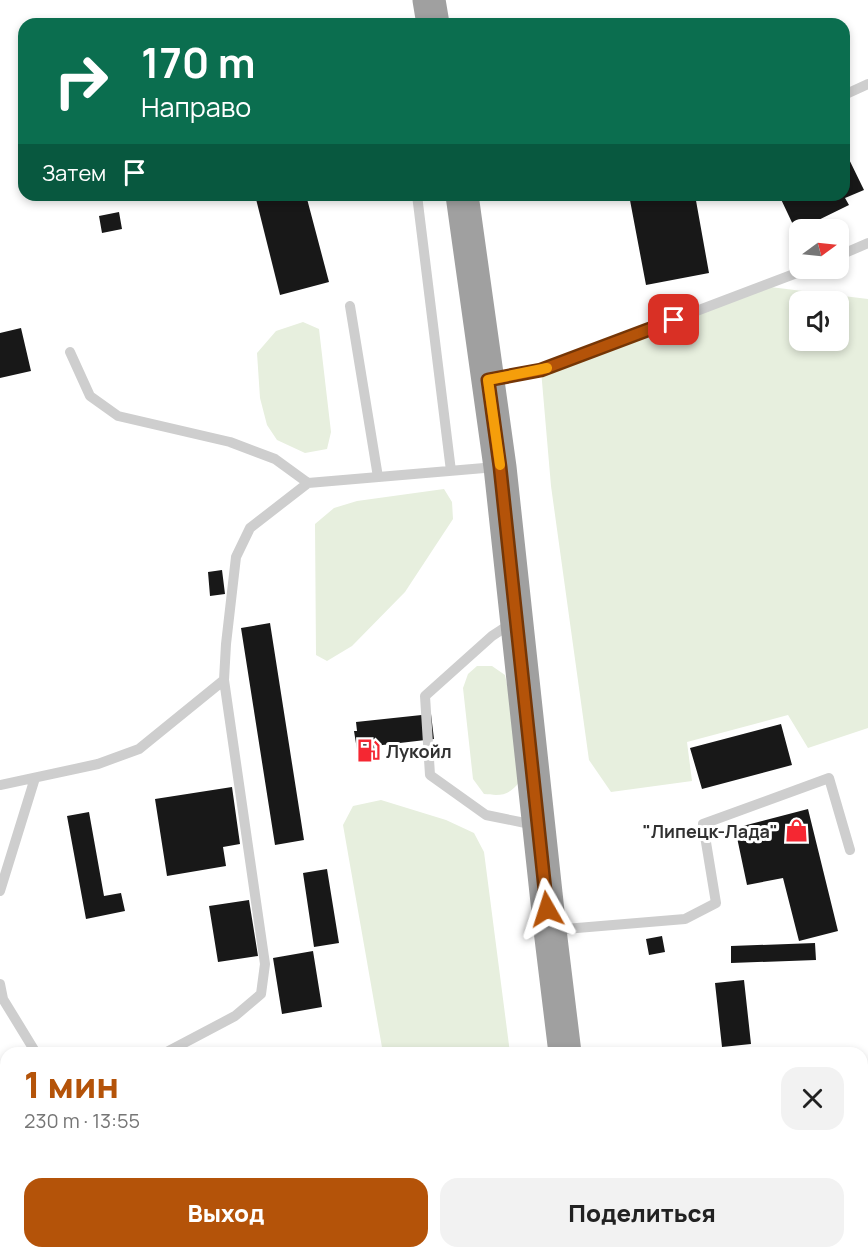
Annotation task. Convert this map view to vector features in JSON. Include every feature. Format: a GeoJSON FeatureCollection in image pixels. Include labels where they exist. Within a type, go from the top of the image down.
{"type":"FeatureCollection","features":[{"type":"Feature","properties":{"kind":"highway"},"geometry":{"type":"LineString","coordinates":[[429,0],[432,18]]}},
{"type":"Feature","properties":{"kind":"highway"},"geometry":{"type":"LineString","coordinates":[[463,201],[500,467],[564,1047]]}},
{"type":"Feature","properties":{"kind":"lane"},"geometry":{"type":"LineString","coordinates":[[850,92],[868,84]]}},
{"type":"Feature","properties":{"kind":"lane"},"geometry":{"type":"LineString","coordinates":[[418,201],[451,471]]}},
{"type":"Feature","properties":{"kind":"lane"},"geometry":{"type":"LineString","coordinates":[[849,251],[868,243]]}},
{"type":"Feature","properties":{"kind":"lane"},"geometry":{"type":"LineString","coordinates":[[488,380],[541,370],[789,276]]}},
{"type":"Feature","properties":{"kind":"lane"},"geometry":{"type":"LineString","coordinates":[[350,306],[378,477]]}},
{"type":"Feature","properties":{"kind":"lane"},"geometry":{"type":"LineString","coordinates":[[70,352],[90,396],[118,416],[230,442],[275,459],[308,483]]}},
{"type":"Feature","properties":{"kind":"lane"},"geometry":{"type":"LineString","coordinates":[[176,1047],[235,1016],[261,994],[265,964],[225,680],[226,645],[236,558],[250,528],[308,483],[500,467]]}},
{"type":"Feature","properties":{"kind":"lane"},"geometry":{"type":"LineString","coordinates":[[517,619],[492,636],[425,696],[430,775],[486,815],[538,826]]}},
{"type":"Feature","properties":{"kind":"lane"},"geometry":{"type":"LineString","coordinates":[[0,785],[98,764],[139,749],[225,680]]}},
{"type":"Feature","properties":{"kind":"lane"},"geometry":{"type":"LineString","coordinates":[[0,891],[35,777]]}},
{"type":"Feature","properties":{"kind":"lane"},"geometry":{"type":"LineString","coordinates":[[550,930],[685,919],[716,903],[703,824],[829,778],[850,850]]}},
{"type":"Feature","properties":{"kind":"lane"},"geometry":{"type":"LineString","coordinates":[[0,984],[3,999],[32,1047]]}},
{"type":"Feature","properties":{"kind":"green space"},"geometry":{"type":"Polygon","coordinates":[[[762,286],[803,291],[789,291],[789,351],[849,351],[849,297],[868,299],[868,728],[808,748],[788,715],[687,742],[692,781],[611,792],[589,760],[551,486],[541,370],[762,286]]]}},
{"type":"Feature","properties":{"kind":"green space"},"geometry":{"type":"Polygon","coordinates":[[[303,322],[319,329],[331,432],[327,449],[305,453],[277,440],[267,425],[260,398],[257,353],[276,331],[303,322]]]}},
{"type":"Feature","properties":{"kind":"green space"},"geometry":{"type":"Polygon","coordinates":[[[444,489],[452,502],[453,519],[405,592],[352,646],[327,661],[316,655],[315,524],[334,508],[357,501],[444,489]]]}},
{"type":"Feature","properties":{"kind":"green space"},"geometry":{"type":"Polygon","coordinates":[[[477,666],[492,666],[505,675],[508,689],[520,781],[512,790],[500,795],[484,794],[473,779],[463,688],[468,674],[477,666]]]}},
{"type":"Feature","properties":{"kind":"green space"},"geometry":{"type":"Polygon","coordinates":[[[381,800],[446,820],[474,833],[484,852],[509,1047],[382,1047],[343,825],[353,806],[381,800]]]}},
{"type":"Feature","properties":{"kind":"building"},"geometry":{"type":"Polygon","coordinates":[[[850,161],[864,190],[850,196],[850,161]]]}},
{"type":"Feature","properties":{"kind":"building"},"geometry":{"type":"Polygon","coordinates":[[[256,201],[308,201],[329,282],[280,295],[256,201]]]}},
{"type":"Feature","properties":{"kind":"building"},"geometry":{"type":"Polygon","coordinates":[[[630,201],[696,201],[709,273],[646,285],[630,201]]]}},
{"type":"Feature","properties":{"kind":"building"},"geometry":{"type":"Polygon","coordinates":[[[782,201],[847,201],[849,205],[820,219],[790,219],[782,201]]]}},
{"type":"Feature","properties":{"kind":"building"},"geometry":{"type":"Polygon","coordinates":[[[119,212],[122,229],[102,233],[99,216],[119,212]]]}},
{"type":"Feature","properties":{"kind":"building"},"geometry":{"type":"Polygon","coordinates":[[[21,328],[31,371],[0,378],[0,333],[21,328]]]}},
{"type":"Feature","properties":{"kind":"building"},"geometry":{"type":"Polygon","coordinates":[[[222,570],[225,594],[210,596],[208,572],[222,570]]]}},
{"type":"Feature","properties":{"kind":"building"},"geometry":{"type":"Polygon","coordinates":[[[270,623],[304,840],[275,845],[241,628],[270,623]]]}},
{"type":"Feature","properties":{"kind":"building"},"geometry":{"type":"Polygon","coordinates":[[[431,714],[434,739],[374,746],[375,753],[358,756],[354,731],[357,731],[356,722],[431,714]]]}},
{"type":"Feature","properties":{"kind":"building"},"geometry":{"type":"Polygon","coordinates":[[[781,724],[792,765],[702,789],[690,748],[781,724]]]}},
{"type":"Feature","properties":{"kind":"building"},"geometry":{"type":"Polygon","coordinates":[[[232,787],[240,844],[223,847],[226,866],[167,876],[155,799],[232,787]]]}},
{"type":"Feature","properties":{"kind":"building"},"geometry":{"type":"Polygon","coordinates":[[[808,809],[838,931],[799,941],[783,878],[747,885],[735,828],[808,809]]]}},
{"type":"Feature","properties":{"kind":"building"},"geometry":{"type":"Polygon","coordinates":[[[89,812],[104,896],[121,893],[125,911],[86,919],[67,816],[89,812]]]}},
{"type":"Feature","properties":{"kind":"building"},"geometry":{"type":"Polygon","coordinates":[[[327,869],[339,943],[314,947],[303,873],[327,869]]]}},
{"type":"Feature","properties":{"kind":"building"},"geometry":{"type":"Polygon","coordinates":[[[249,900],[258,956],[218,962],[209,906],[249,900]]]}},
{"type":"Feature","properties":{"kind":"building"},"geometry":{"type":"Polygon","coordinates":[[[662,936],[665,952],[649,955],[646,939],[662,936]]]}},
{"type":"Feature","properties":{"kind":"building"},"geometry":{"type":"Polygon","coordinates":[[[815,943],[816,960],[731,963],[731,946],[815,943]]]}},
{"type":"Feature","properties":{"kind":"building"},"geometry":{"type":"Polygon","coordinates":[[[313,951],[322,1007],[282,1014],[273,958],[313,951]]]}},
{"type":"Feature","properties":{"kind":"building"},"geometry":{"type":"Polygon","coordinates":[[[744,980],[751,1044],[722,1047],[715,983],[744,980]]]}},
{"type":"Feature","properties":{"kind":"slow traffic"},"geometry":{"type":"LineString","coordinates":[[500,465],[488,380],[547,368]]}},
{"type":"Feature","properties":{"kind":"place","name":"Лукойл"},"geometry":{"type":"Point","coordinates":[368,751]}},
{"type":"Feature","properties":{"kind":"place","name":"\"Липецк-Лада\""},"geometry":{"type":"Point","coordinates":[796,831]}},
{"type":"Feature","properties":{"kind":"route"},"geometry":{"type":"LineString","coordinates":[[547,909],[500,467],[488,380],[541,370],[674,320]]}}]}
